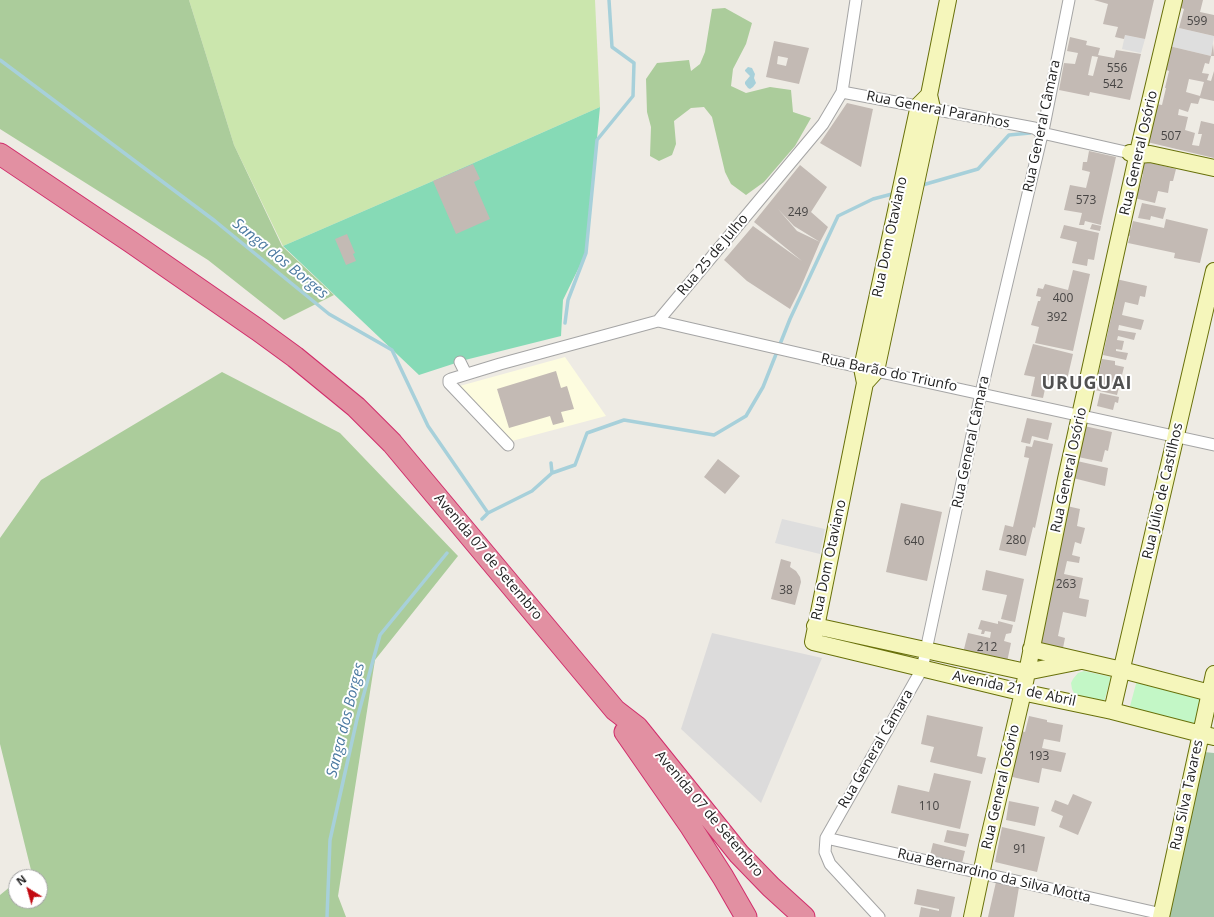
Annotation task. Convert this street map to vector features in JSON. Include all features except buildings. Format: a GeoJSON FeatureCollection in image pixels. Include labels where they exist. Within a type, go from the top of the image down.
{"type":"FeatureCollection","features":[{"type":"Feature","properties":{"kind":"highway","name":"Avenida 07 de Setembro"},"geometry":{"type":"LineString","coordinates":[[0,154],[258,330],[295,357],[356,407],[392,443],[616,710],[637,727],[739,854],[771,887],[804,917]]}},
{"type":"Feature","properties":{"kind":"highway","name":"Avenida 07 de Setembro"},"geometry":{"type":"LineString","coordinates":[[616,710],[627,736],[691,827],[723,877],[746,917]]}},
{"type":"Feature","properties":{"kind":"street","name":"Rua 25 de Julho"},"geometry":{"type":"LineString","coordinates":[[658,321],[823,124],[842,92],[856,0]]}},
{"type":"Feature","properties":{"kind":"street","name":"Rua Dom Otaviano"},"geometry":{"type":"LineString","coordinates":[[813,642],[815,626],[948,0]]}},
{"type":"Feature","properties":{"kind":"street","name":"Rua General Câmara"},"geometry":{"type":"LineString","coordinates":[[826,838],[922,669],[981,393],[1070,0]]}},
{"type":"Feature","properties":{"kind":"street","name":"Rua General Osório"},"geometry":{"type":"LineString","coordinates":[[1138,151],[1164,0]]}},
{"type":"Feature","properties":{"kind":"street","name":"Rua General Osório"},"geometry":{"type":"LineString","coordinates":[[962,917],[977,871],[1076,415],[1174,0]]}},
{"type":"Feature","properties":{"kind":"street","name":"Rua General Paranhos"},"geometry":{"type":"LineString","coordinates":[[842,92],[927,103],[1214,168]]}},
{"type":"Feature","properties":{"kind":"street","name":"Rua Júlio de Castilhos"},"geometry":{"type":"LineString","coordinates":[[1112,711],[1214,271]]}},
{"type":"Feature","properties":{"kind":"street","name":"Rua Barão do Triunfo"},"geometry":{"type":"LineString","coordinates":[[658,321],[868,374],[981,393],[1214,445]]}},
{"type":"Feature","properties":{"kind":"street"},"geometry":{"type":"LineString","coordinates":[[508,445],[449,383],[451,379],[658,321]]}},
{"type":"Feature","properties":{"kind":"street"},"geometry":{"type":"LineString","coordinates":[[460,362],[466,374]]}},
{"type":"Feature","properties":{"kind":"street","name":"Rua General Osório"},"geometry":{"type":"LineString","coordinates":[[1021,671],[1031,649],[1076,415]]}},
{"type":"Feature","properties":{"kind":"street","name":"Avenida 21 de Abril"},"geometry":{"type":"LineString","coordinates":[[815,626],[1021,671],[1081,660]]}},
{"type":"Feature","properties":{"kind":"street","name":"Avenida 21 de Abril"},"geometry":{"type":"LineString","coordinates":[[813,642],[1017,691],[1112,711],[1207,735]]}},
{"type":"Feature","properties":{"kind":"street","name":"Avenida 21 de Abril"},"geometry":{"type":"LineString","coordinates":[[1031,649],[1212,693]]}},
{"type":"Feature","properties":{"kind":"street","name":"Rua Silva Tavares"},"geometry":{"type":"LineString","coordinates":[[1161,916],[1207,735],[1214,674]]}},
{"type":"Feature","properties":{"kind":"street"},"geometry":{"type":"LineString","coordinates":[[826,838],[825,852],[830,864],[879,917]]}},
{"type":"Feature","properties":{"kind":"street","name":"Rua Bernardino da Silva Motta"},"geometry":{"type":"LineString","coordinates":[[826,838],[977,871],[1161,916]]}},
{"type":"Feature","properties":{"kind":"street","name":"Rua General Osório"},"geometry":{"type":"LineString","coordinates":[[972,917],[977,871]]}},
{"type":"Feature","properties":{"kind":"shaded area"},"geometry":{"type":"Polygon","coordinates":[[[1174,27],[1214,36],[1211,56],[1169,46],[1174,27]]]}},
{"type":"Feature","properties":{"kind":"shaded area"},"geometry":{"type":"Polygon","coordinates":[[[1125,35],[1145,39],[1141,53],[1122,49],[1125,35]]]}},
{"type":"Feature","properties":{"kind":"shaded area"},"geometry":{"type":"Polygon","coordinates":[[[565,357],[606,416],[512,441],[456,387],[565,357]]]}},
{"type":"Feature","properties":{"kind":"shaded area"},"geometry":{"type":"Polygon","coordinates":[[[782,519],[825,529],[820,554],[775,543],[782,519]]]}},
{"type":"Feature","properties":{"kind":"shaded area"},"geometry":{"type":"Polygon","coordinates":[[[712,633],[822,658],[761,803],[681,729],[712,633]]]}},
{"type":"Feature","properties":{"kind":"shaded area"},"geometry":{"type":"Polygon","coordinates":[[[1204,752],[1214,753],[1214,917],[1169,917],[1204,752]]]}},
{"type":"Feature","properties":{"kind":"green space"},"geometry":{"type":"Polygon","coordinates":[[[0,0],[189,0],[234,145],[282,246],[334,295],[284,320],[208,260],[0,129],[0,0]]]}},
{"type":"Feature","properties":{"kind":"green space"},"geometry":{"type":"Polygon","coordinates":[[[189,0],[595,0],[600,107],[283,246],[234,145],[189,0]]]}},
{"type":"Feature","properties":{"kind":"green space"},"geometry":{"type":"Polygon","coordinates":[[[725,8],[752,23],[746,44],[733,69],[731,86],[746,93],[770,87],[791,90],[793,112],[811,118],[795,146],[764,182],[746,195],[731,184],[725,172],[712,117],[704,107],[691,108],[674,121],[676,144],[672,155],[659,161],[650,156],[651,127],[647,112],[646,79],[657,63],[689,60],[691,71],[700,64],[705,52],[712,9],[725,8]]]}},
{"type":"Feature","properties":{"kind":"green space"},"geometry":{"type":"Polygon","coordinates":[[[600,107],[586,253],[563,300],[561,336],[465,360],[419,375],[283,246],[433,181],[600,107]]]}},
{"type":"Feature","properties":{"kind":"green space"},"geometry":{"type":"Polygon","coordinates":[[[222,372],[340,433],[458,556],[375,660],[338,896],[346,917],[0,917],[0,895],[8,888],[8,909],[48,909],[48,869],[31,869],[0,744],[0,538],[41,480],[222,372]]]}},
{"type":"Feature","properties":{"kind":"green space"},"geometry":{"type":"Polygon","coordinates":[[[1084,671],[1111,677],[1104,702],[1078,697],[1074,693],[1071,683],[1078,673],[1084,671]]]}},
{"type":"Feature","properties":{"kind":"green space"},"geometry":{"type":"Polygon","coordinates":[[[1137,680],[1202,697],[1193,728],[1129,710],[1137,680]]]}},
{"type":"Feature","properties":{"kind":"water"},"geometry":{"type":"Polygon","coordinates":[[[748,67],[752,68],[755,74],[754,78],[756,83],[750,89],[745,84],[750,76],[745,71],[748,67]]]}},
{"type":"Feature","properties":{"kind":"waterway"},"geometry":{"type":"LineString","coordinates":[[565,323],[568,300],[586,253],[597,140],[633,96],[634,63],[612,47],[609,0]]}},
{"type":"Feature","properties":{"kind":"waterway","name":"Sanga dos Borges"},"geometry":{"type":"LineString","coordinates":[[0,60],[215,221],[329,314],[392,350],[428,426],[488,513],[482,519]]}},
{"type":"Feature","properties":{"kind":"waterway"},"geometry":{"type":"LineString","coordinates":[[919,186],[978,169],[1009,135],[1030,133]]}},
{"type":"Feature","properties":{"kind":"waterway"},"geometry":{"type":"LineString","coordinates":[[552,473],[575,465],[587,433],[624,420],[714,435],[746,416],[763,387],[790,319],[838,216],[873,199],[896,193]]}},
{"type":"Feature","properties":{"kind":"waterway"},"geometry":{"type":"LineString","coordinates":[[488,513],[532,491],[552,473],[551,463]]}},
{"type":"Feature","properties":{"kind":"waterway","name":"Sanga dos Borges"},"geometry":{"type":"LineString","coordinates":[[327,917],[330,840],[357,719],[380,635],[447,553]]}},
{"type":"Feature","properties":{"kind":"district","name":"URUGUAI"},"geometry":{"type":"Point","coordinates":[1087,384]}}]}
